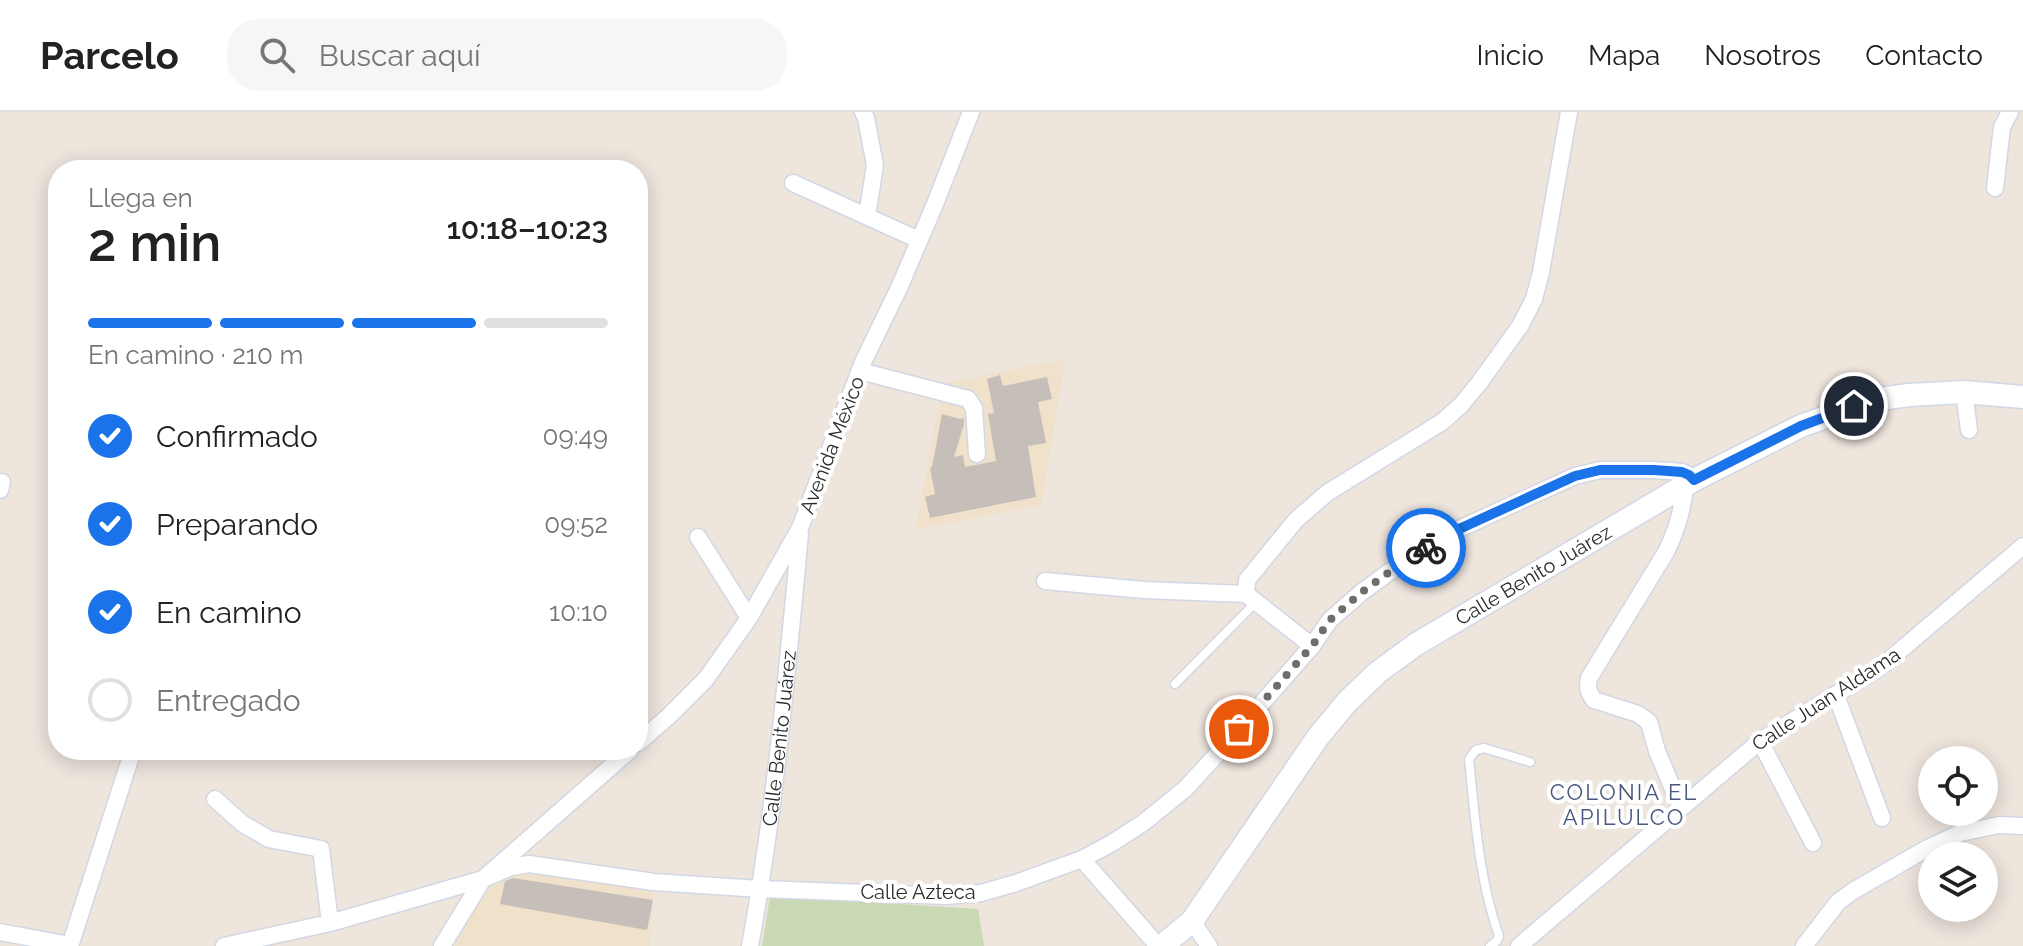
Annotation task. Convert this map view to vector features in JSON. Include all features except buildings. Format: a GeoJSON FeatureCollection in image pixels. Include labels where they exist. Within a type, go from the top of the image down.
{"type":"FeatureCollection","features":[{"type":"Feature","properties":{"kind":"main road","name":"Calle Benito Juárez"},"geometry":{"type":"LineString","coordinates":[[1160,946],[1192,921],[1318,737],[1347,702],[1377,673],[1415,645],[1690,483],[1801,426],[1872,400],[1909,395],[1964,392],[2023,397]]}},
{"type":"Feature","properties":{"kind":"street"},"geometry":{"type":"LineString","coordinates":[[863,112],[875,165],[867,216]]}},
{"type":"Feature","properties":{"kind":"street","name":"Avenida México"},"geometry":{"type":"LineString","coordinates":[[648,734],[706,679],[749,618],[800,528],[860,371],[919,240],[971,112]]}},
{"type":"Feature","properties":{"kind":"street"},"geometry":{"type":"LineString","coordinates":[[1251,598],[1247,580],[1296,520],[1327,493],[1442,422],[1480,382],[1520,326],[1534,299],[1541,272],[1569,112]]}},
{"type":"Feature","properties":{"kind":"street"},"geometry":{"type":"LineString","coordinates":[[1995,188],[2002,127],[2010,112]]}},
{"type":"Feature","properties":{"kind":"street"},"geometry":{"type":"LineString","coordinates":[[793,183],[919,240]]}},
{"type":"Feature","properties":{"kind":"street"},"geometry":{"type":"LineString","coordinates":[[860,371],[968,399],[974,408],[977,454]]}},
{"type":"Feature","properties":{"kind":"street"},"geometry":{"type":"LineString","coordinates":[[1964,392],[1969,430]]}},
{"type":"Feature","properties":{"kind":"street","name":"Calle Azteca"},"geometry":{"type":"LineString","coordinates":[[224,946],[330,923],[529,864],[654,882],[760,889],[946,896],[981,893],[1016,883],[1082,859],[1143,823],[1185,789],[1312,646],[1330,620],[1362,592],[1446,535],[1575,476],[1600,470],[1682,472],[1689,475],[1690,483]]}},
{"type":"Feature","properties":{"kind":"street"},"geometry":{"type":"LineString","coordinates":[[1681,808],[1657,751],[1649,722],[1638,714],[1594,700],[1587,687],[1589,678],[1666,552],[1676,532],[1690,483]]}},
{"type":"Feature","properties":{"kind":"street","name":"Calle Benito Juárez"},"geometry":{"type":"LineString","coordinates":[[750,946],[784,710],[800,528]]}},
{"type":"Feature","properties":{"kind":"street"},"geometry":{"type":"LineString","coordinates":[[698,537],[749,618]]}},
{"type":"Feature","properties":{"kind":"street","name":"Calle Juan Aldama"},"geometry":{"type":"LineString","coordinates":[[1519,946],[1760,741],[1882,666],[2023,546]]}},
{"type":"Feature","properties":{"kind":"street"},"geometry":{"type":"LineString","coordinates":[[1045,581],[1251,598],[1312,646]]}},
{"type":"Feature","properties":{"kind":"street"},"geometry":{"type":"LineString","coordinates":[[1836,695],[1882,818]]}},
{"type":"Feature","properties":{"kind":"street"},"geometry":{"type":"LineString","coordinates":[[1760,741],[1813,843]]}},
{"type":"Feature","properties":{"kind":"street"},"geometry":{"type":"LineString","coordinates":[[0,932],[70,946],[130,760]]}},
{"type":"Feature","properties":{"kind":"street"},"geometry":{"type":"LineString","coordinates":[[442,946],[483,879],[619,760]]}},
{"type":"Feature","properties":{"kind":"street"},"geometry":{"type":"LineString","coordinates":[[215,799],[243,824],[269,839],[321,849],[330,923]]}},
{"type":"Feature","properties":{"kind":"street"},"geometry":{"type":"LineString","coordinates":[[1804,946],[1838,902],[1926,849],[1960,833],[1999,825],[2023,826]]}},
{"type":"Feature","properties":{"kind":"street"},"geometry":{"type":"LineString","coordinates":[[1082,859],[1160,946]]}},
{"type":"Feature","properties":{"kind":"street"},"geometry":{"type":"LineString","coordinates":[[1192,921],[1209,946]]}},
{"type":"Feature","properties":{"kind":"lane"},"geometry":{"type":"LineString","coordinates":[[1175,684],[1251,598]]}},
{"type":"Feature","properties":{"kind":"lane"},"geometry":{"type":"LineString","coordinates":[[1490,946],[1499,936],[1489,907],[1469,759],[1476,750],[1484,748],[1530,762]]}},
{"type":"Feature","properties":{"kind":"shaded area"},"geometry":{"type":"Polygon","coordinates":[[[1065,359],[1041,505],[915,530],[940,401],[875,382],[942,384],[1065,359]]]}},
{"type":"Feature","properties":{"kind":"shaded area"},"geometry":{"type":"Polygon","coordinates":[[[511,867],[654,882],[650,946],[450,946],[468,914],[511,867]]]}},
{"type":"Feature","properties":{"kind":"green space"},"geometry":{"type":"Polygon","coordinates":[[[770,896],[978,909],[984,946],[762,946],[770,896]]]}},
{"type":"Feature","properties":{"kind":"way so far"},"geometry":{"type":"LineString","coordinates":[[1239,729],[1312,646],[1330,620],[1362,592],[1426,548]]}},
{"type":"Feature","properties":{"kind":"district","name":"COLONIA EL APILULCO"},"geometry":{"type":"Point","coordinates":[1624,804]}},
{"type":"Feature","properties":{"kind":"route"},"geometry":{"type":"LineString","coordinates":[[1426,548],[1446,535],[1575,476],[1600,470],[1654,470],[1682,472],[1694,480],[1801,426],[1854,406]]}}]}
